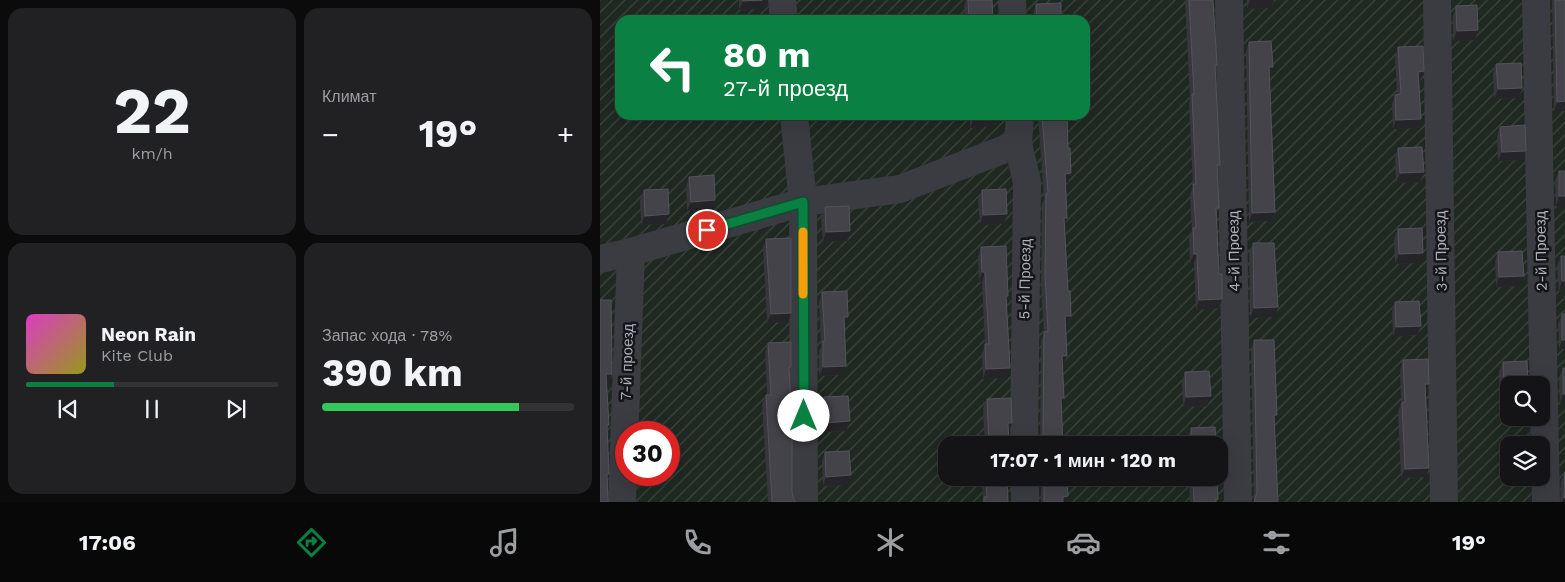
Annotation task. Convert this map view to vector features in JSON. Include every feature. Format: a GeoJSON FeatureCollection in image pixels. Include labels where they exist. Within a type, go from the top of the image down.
{"type":"FeatureCollection","features":[{"type":"Feature","properties":{"kind":"street"},"geometry":{"type":"LineString","coordinates":[[782,0],[784,15]]}},
{"type":"Feature","properties":{"kind":"street"},"geometry":{"type":"LineString","coordinates":[[1012,0],[1014,15]]}},
{"type":"Feature","properties":{"kind":"street","name":"4-й Проезд"},"geometry":{"type":"LineString","coordinates":[[1229,0],[1238,502]]}},
{"type":"Feature","properties":{"kind":"street","name":"3-й Проезд"},"geometry":{"type":"LineString","coordinates":[[1437,0],[1444,502]]}},
{"type":"Feature","properties":{"kind":"street","name":"2-й Проезд"},"geometry":{"type":"LineString","coordinates":[[1536,0],[1546,502]]}},
{"type":"Feature","properties":{"kind":"street"},"geometry":{"type":"LineString","coordinates":[[795,120],[803,202],[804,502]]}},
{"type":"Feature","properties":{"kind":"street","name":"5-й Проезд"},"geometry":{"type":"LineString","coordinates":[[1020,120],[1018,144],[1027,182],[1024,436]]}},
{"type":"Feature","properties":{"kind":"street"},"geometry":{"type":"LineString","coordinates":[[600,259],[631,252],[803,202],[900,189],[1018,144]]}},
{"type":"Feature","properties":{"kind":"street","name":"7-й проезд"},"geometry":{"type":"LineString","coordinates":[[622,502],[631,252]]}},
{"type":"Feature","properties":{"kind":"street"},"geometry":{"type":"LineString","coordinates":[[1024,486],[1025,502]]}},
{"type":"Feature","properties":{"kind":"shaded area"},"geometry":{"type":"Polygon","coordinates":[[[600,0],[1565,0],[1565,502],[600,502],[600,0]]]}},
{"type":"Feature","properties":{"kind":"building"},"geometry":{"type":"Polygon","coordinates":[[[968,0],[992,0],[993,15],[969,15],[968,0]]]}},
{"type":"Feature","properties":{"kind":"building"},"geometry":{"type":"Polygon","coordinates":[[[1189,0],[1213,0],[1220,165],[1217,165],[1219,208],[1216,208],[1219,274],[1222,274],[1222,299],[1199,300],[1197,254],[1194,254],[1193,228],[1196,228],[1193,184],[1196,184],[1189,0]]]}},
{"type":"Feature","properties":{"kind":"building"},"geometry":{"type":"Polygon","coordinates":[[[1555,0],[1565,0],[1565,101],[1557,102],[1555,0]]]}},
{"type":"Feature","properties":{"kind":"building"},"geometry":{"type":"Polygon","coordinates":[[[1061,3],[1061,15],[1037,15],[1036,4],[1061,3]]]}},
{"type":"Feature","properties":{"kind":"building"},"geometry":{"type":"Polygon","coordinates":[[[1477,5],[1478,30],[1457,31],[1456,6],[1477,5]]]}},
{"type":"Feature","properties":{"kind":"building"},"geometry":{"type":"Polygon","coordinates":[[[1271,41],[1273,67],[1269,67],[1275,212],[1252,213],[1249,42],[1271,41]]]}},
{"type":"Feature","properties":{"kind":"building"},"geometry":{"type":"Polygon","coordinates":[[[1423,46],[1424,71],[1418,72],[1421,119],[1396,120],[1395,95],[1401,94],[1398,47],[1423,46]]]}},
{"type":"Feature","properties":{"kind":"building"},"geometry":{"type":"Polygon","coordinates":[[[1521,63],[1522,88],[1498,89],[1496,64],[1521,63]]]}},
{"type":"Feature","properties":{"kind":"building"},"geometry":{"type":"Polygon","coordinates":[[[1042,120],[1067,120],[1071,173],[1065,174],[1067,218],[1064,218],[1071,316],[1065,316],[1067,356],[1062,356],[1064,398],[1061,398],[1063,436],[1043,436],[1044,332],[1048,331],[1045,275],[1046,193],[1048,193],[1042,120]]]}},
{"type":"Feature","properties":{"kind":"building"},"geometry":{"type":"Polygon","coordinates":[[[1525,125],[1526,151],[1502,152],[1500,127],[1525,125]]]}},
{"type":"Feature","properties":{"kind":"building"},"geometry":{"type":"Polygon","coordinates":[[[1422,147],[1424,172],[1400,173],[1398,148],[1422,147]]]}},
{"type":"Feature","properties":{"kind":"building"},"geometry":{"type":"Polygon","coordinates":[[[1559,171],[1565,171],[1565,196],[1559,196],[1559,171]]]}},
{"type":"Feature","properties":{"kind":"building"},"geometry":{"type":"Polygon","coordinates":[[[714,175],[715,200],[691,202],[689,177],[714,175]]]}},
{"type":"Feature","properties":{"kind":"building"},"geometry":{"type":"Polygon","coordinates":[[[668,189],[669,214],[645,216],[644,190],[668,189]]]}},
{"type":"Feature","properties":{"kind":"building"},"geometry":{"type":"Polygon","coordinates":[[[1006,189],[1007,214],[983,215],[982,190],[1006,189]]]}},
{"type":"Feature","properties":{"kind":"building"},"geometry":{"type":"Polygon","coordinates":[[[849,206],[850,231],[826,232],[825,207],[849,206]]]}},
{"type":"Feature","properties":{"kind":"building"},"geometry":{"type":"Polygon","coordinates":[[[1422,228],[1423,253],[1399,254],[1398,229],[1422,228]]]}},
{"type":"Feature","properties":{"kind":"building"},"geometry":{"type":"Polygon","coordinates":[[[791,238],[791,313],[771,314],[766,239],[791,238]]]}},
{"type":"Feature","properties":{"kind":"building"},"geometry":{"type":"Polygon","coordinates":[[[1253,243],[1274,243],[1278,307],[1254,308],[1253,243]]]}},
{"type":"Feature","properties":{"kind":"building"},"geometry":{"type":"Polygon","coordinates":[[[1006,246],[1008,296],[1006,296],[1010,368],[986,369],[985,344],[989,344],[985,272],[982,272],[981,247],[1006,246]]]}},
{"type":"Feature","properties":{"kind":"building"},"geometry":{"type":"Polygon","coordinates":[[[1522,251],[1524,276],[1499,277],[1498,252],[1522,251]]]}},
{"type":"Feature","properties":{"kind":"building"},"geometry":{"type":"Polygon","coordinates":[[[1561,256],[1565,256],[1565,281],[1562,281],[1561,256]]]}},
{"type":"Feature","properties":{"kind":"building"},"geometry":{"type":"Polygon","coordinates":[[[847,291],[848,317],[844,317],[846,366],[823,367],[823,341],[825,341],[822,292],[847,291]]]}},
{"type":"Feature","properties":{"kind":"building"},"geometry":{"type":"Polygon","coordinates":[[[600,300],[611,300],[612,374],[606,374],[609,425],[607,425],[608,502],[600,502],[600,300]]]}},
{"type":"Feature","properties":{"kind":"building"},"geometry":{"type":"Polygon","coordinates":[[[1419,301],[1421,326],[1396,327],[1395,302],[1419,301]]]}},
{"type":"Feature","properties":{"kind":"building"},"geometry":{"type":"Polygon","coordinates":[[[1562,314],[1565,314],[1565,340],[1562,340],[1562,314]]]}},
{"type":"Feature","properties":{"kind":"building"},"geometry":{"type":"Polygon","coordinates":[[[1254,340],[1274,340],[1277,415],[1274,415],[1278,502],[1254,502],[1257,492],[1254,340]]]}},
{"type":"Feature","properties":{"kind":"building"},"geometry":{"type":"Polygon","coordinates":[[[791,342],[791,367],[789,367],[792,492],[796,502],[772,502],[766,395],[771,395],[768,343],[791,342]]]}},
{"type":"Feature","properties":{"kind":"building"},"geometry":{"type":"Polygon","coordinates":[[[1428,359],[1429,384],[1425,384],[1429,468],[1405,469],[1402,403],[1405,402],[1403,360],[1428,359]]]}},
{"type":"Feature","properties":{"kind":"building"},"geometry":{"type":"Polygon","coordinates":[[[1527,361],[1528,376],[1504,376],[1503,362],[1527,361]]]}},
{"type":"Feature","properties":{"kind":"building"},"geometry":{"type":"Polygon","coordinates":[[[1563,368],[1565,368],[1565,394],[1563,394],[1563,368]]]}},
{"type":"Feature","properties":{"kind":"building"},"geometry":{"type":"Polygon","coordinates":[[[1209,371],[1211,396],[1186,397],[1185,372],[1209,371]]]}},
{"type":"Feature","properties":{"kind":"building"},"geometry":{"type":"Polygon","coordinates":[[[848,396],[850,421],[825,423],[824,397],[848,396]]]}},
{"type":"Feature","properties":{"kind":"building"},"geometry":{"type":"Polygon","coordinates":[[[1011,398],[1012,423],[1008,423],[1009,436],[989,436],[987,399],[1011,398]]]}},
{"type":"Feature","properties":{"kind":"building"},"geometry":{"type":"Polygon","coordinates":[[[1215,427],[1216,436],[1191,436],[1191,428],[1215,427]]]}},
{"type":"Feature","properties":{"kind":"building"},"geometry":{"type":"Polygon","coordinates":[[[849,451],[851,475],[826,477],[825,452],[849,451]]]}},
{"type":"Feature","properties":{"kind":"building"},"geometry":{"type":"Polygon","coordinates":[[[986,486],[1007,486],[1008,502],[984,502],[984,497],[987,497],[986,486]]]}},
{"type":"Feature","properties":{"kind":"building"},"geometry":{"type":"Polygon","coordinates":[[[1044,486],[1067,486],[1068,496],[1063,497],[1063,502],[1044,502],[1044,486]]]}},
{"type":"Feature","properties":{"kind":"building"},"geometry":{"type":"Polygon","coordinates":[[[1193,486],[1217,486],[1218,499],[1215,500],[1216,502],[1194,502],[1193,486]]]}},
{"type":"Feature","properties":{"kind":"slow traffic"},"geometry":{"type":"LineString","coordinates":[[803,232],[803,294]]}},
{"type":"Feature","properties":{"kind":"route"},"geometry":{"type":"LineString","coordinates":[[707,230],[803,202],[804,416]]}}]}
